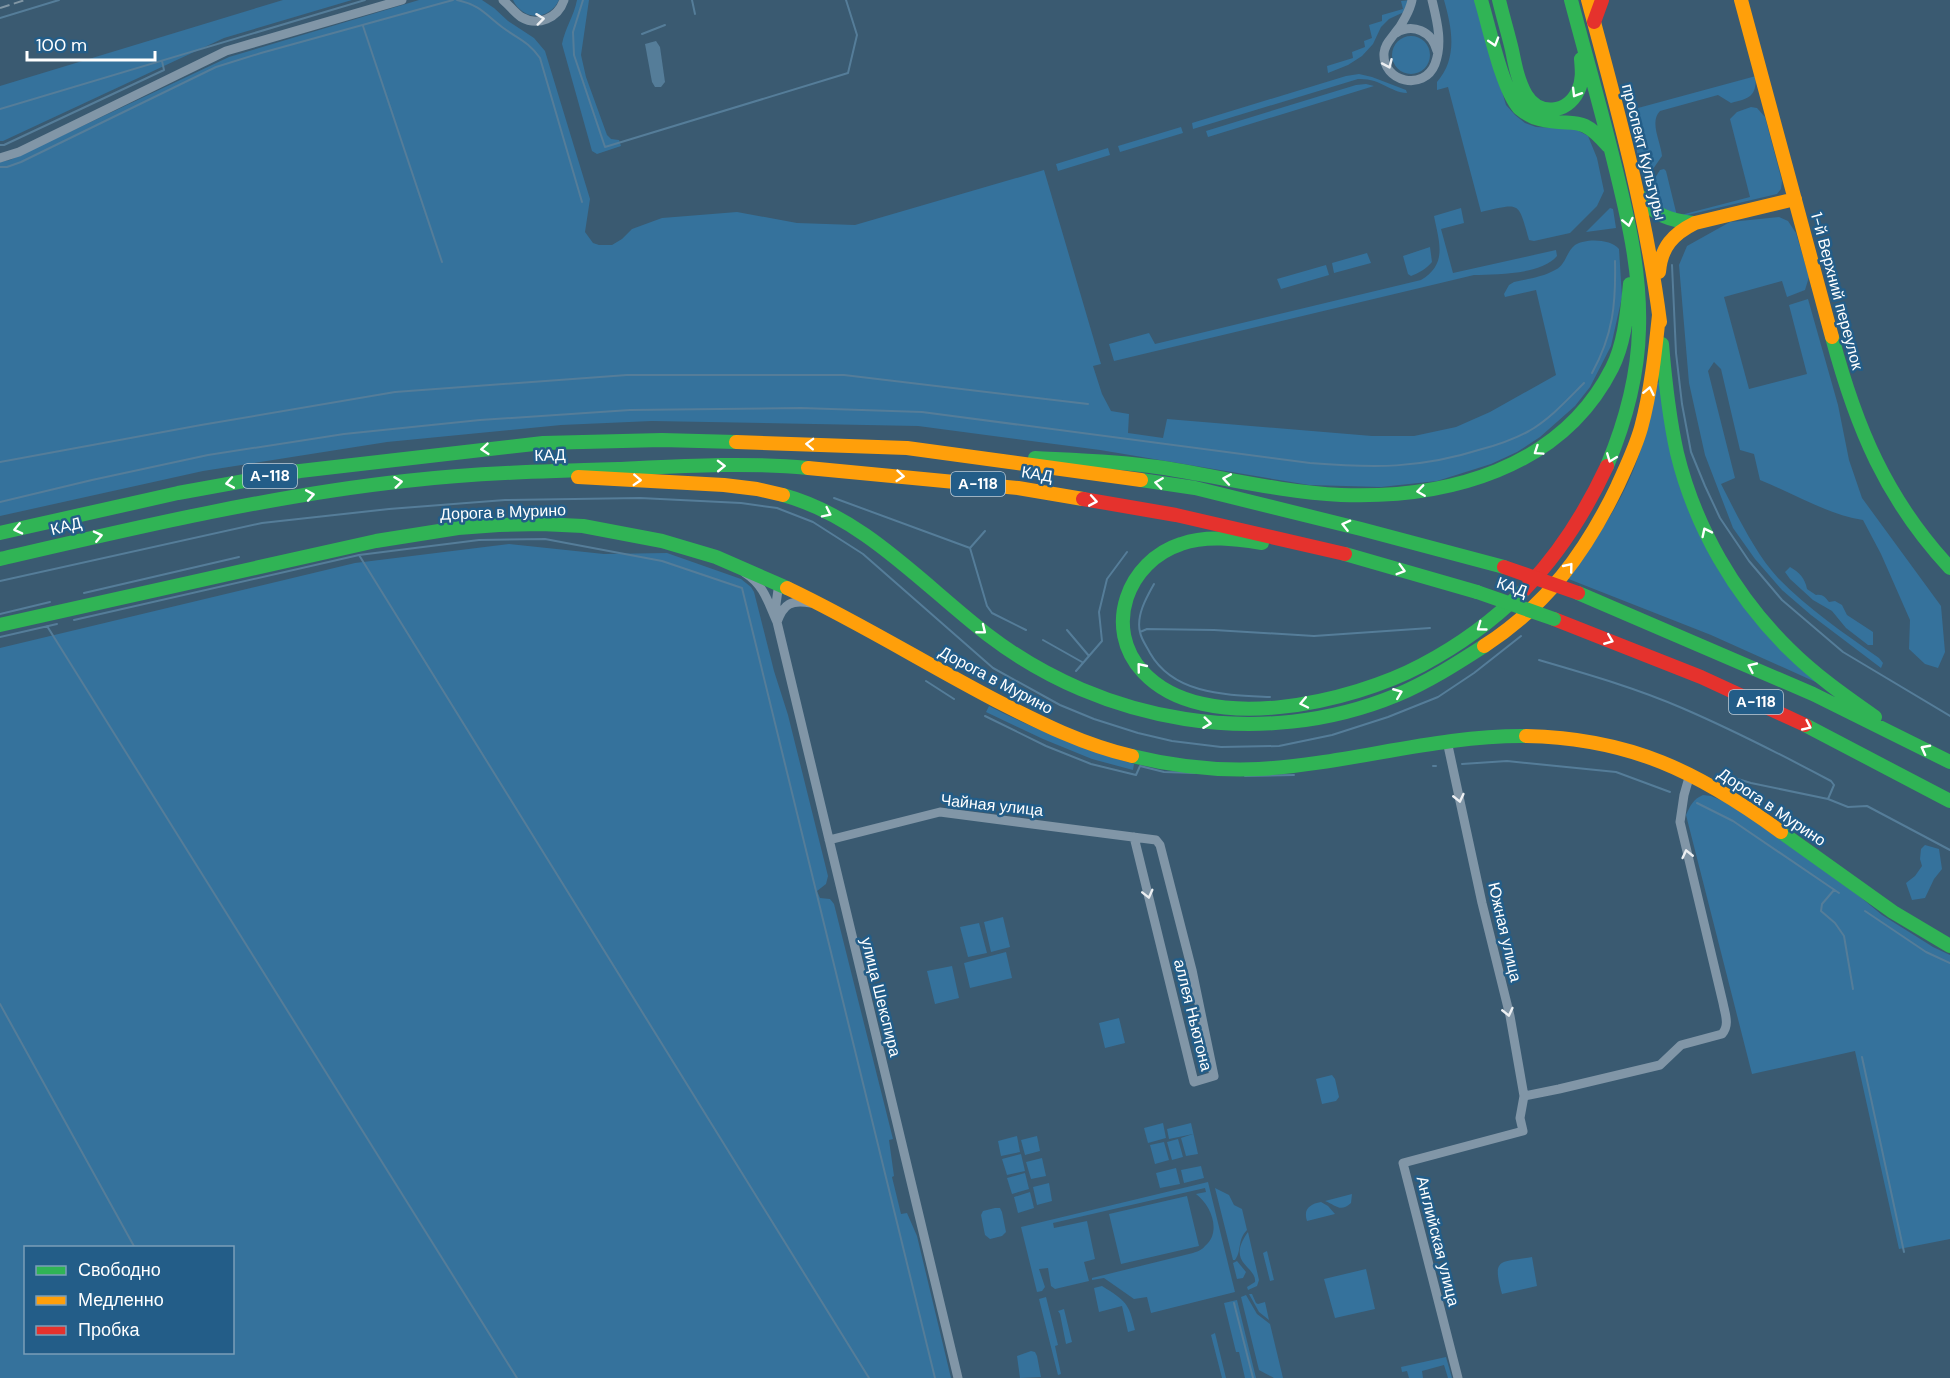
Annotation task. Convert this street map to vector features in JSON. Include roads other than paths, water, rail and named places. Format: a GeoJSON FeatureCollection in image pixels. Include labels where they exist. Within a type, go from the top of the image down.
{"type":"FeatureCollection","features":[{"type":"Feature","properties":{"kind":"main road"},"geometry":{"type":"LineString","coordinates":[[1481,0],[1506,84],[1518,108],[1530,117],[1540,120],[1583,124],[1592,129],[1611,150]]}},
{"type":"Feature","properties":{"kind":"main road"},"geometry":{"type":"LineString","coordinates":[[1499,0],[1518,77],[1527,98],[1538,108],[1558,110],[1576,96],[1582,82],[1581,36]]}},
{"type":"Feature","properties":{"kind":"main road","name":"проспект Культуры"},"geometry":{"type":"LineString","coordinates":[[1571,0],[1611,150],[1630,231],[1633,255]]}},
{"type":"Feature","properties":{"kind":"main road","name":"проспект Культуры"},"geometry":{"type":"LineString","coordinates":[[1588,0],[1639,194],[1653,264],[1659,315]]}},
{"type":"Feature","properties":{"kind":"main road"},"geometry":{"type":"LineString","coordinates":[[1594,22],[1602,0]]}},
{"type":"Feature","properties":{"kind":"main road","name":"1-й Верхний переулок"},"geometry":{"type":"LineString","coordinates":[[1741,0],[1842,376],[1861,430],[1884,479],[1900,505],[1937,555],[1950,568]]}},
{"type":"Feature","properties":{"kind":"main road"},"geometry":{"type":"LineString","coordinates":[[1639,194],[1648,208],[1656,214],[1666,219],[1695,223]]}},
{"type":"Feature","properties":{"kind":"main road"},"geometry":{"type":"LineString","coordinates":[[1657,297],[1659,262],[1663,248],[1682,229],[1695,223],[1795,199]]}},
{"type":"Feature","properties":{"kind":"main road"},"geometry":{"type":"LineString","coordinates":[[965,455],[1066,460],[1168,469],[1269,487],[1340,495],[1418,492],[1478,480],[1505,470],[1538,452],[1573,424],[1597,394],[1612,368],[1626,322],[1633,255]]}},
{"type":"Feature","properties":{"kind":"main road"},"geometry":{"type":"LineString","coordinates":[[1344,554],[1240,539],[1211,538],[1174,546],[1157,555],[1142,568],[1132,582],[1124,602],[1122,621],[1127,646],[1139,668],[1158,686],[1188,699],[1213,706],[1268,708],[1329,698],[1380,683],[1431,660],[1491,620],[1523,591],[1557,552],[1590,502],[1605,473],[1623,424],[1636,362],[1639,327],[1633,255]]}},
{"type":"Feature","properties":{"kind":"main road"},"geometry":{"type":"LineString","coordinates":[[495,473],[739,485],[800,500],[849,523],[877,542],[987,634],[1024,661],[1086,692],[1149,713],[1213,724],[1270,725],[1355,708],[1438,675],[1517,623],[1545,596],[1575,560],[1603,513],[1636,445],[1652,375],[1659,315]]}},
{"type":"Feature","properties":{"kind":"main road"},"geometry":{"type":"LineString","coordinates":[[1659,315],[1667,397],[1681,468],[1706,534],[1734,583],[1788,648],[1821,678],[1901,736]]}},
{"type":"Feature","properties":{"kind":"main road","name":"КАД"},"geometry":{"type":"LineString","coordinates":[[0,533],[178,493],[300,471],[452,452],[543,444],[662,440],[907,448],[1195,488],[1504,567],[1578,593],[1717,650],[1901,736],[1950,762]]}},
{"type":"Feature","properties":{"kind":"main road","name":"КАД"},"geometry":{"type":"LineString","coordinates":[[0,559],[223,510],[373,486],[495,473],[779,465],[1018,488],[1176,515],[1344,554],[1477,592],[1554,619],[1722,687],[1818,731],[1950,801]]}},
{"type":"Feature","properties":{"kind":"main road","name":"Дорога в Мурино"},"geometry":{"type":"LineString","coordinates":[[0,626],[390,538],[480,526],[585,526],[672,543],[730,563],[780,584],[978,692],[1044,725],[1085,742],[1129,756],[1191,766],[1258,770],[1447,741],[1520,736],[1568,739],[1630,751],[1658,760],[1714,786],[1749,808],[1861,890],[1950,946]]}},
{"type":"Feature","properties":{"kind":"main road"},"geometry":{"type":"LineString","coordinates":[[1937,555],[1950,578]]}},
{"type":"Feature","properties":{"kind":"street"},"geometry":{"type":"LineString","coordinates":[[0,158],[19,152],[226,51],[402,0]]}},
{"type":"Feature","properties":{"kind":"street"},"geometry":{"type":"LineString","coordinates":[[503,0],[523,18],[539,21],[554,15],[564,0]]}},
{"type":"Feature","properties":{"kind":"street"},"geometry":{"type":"LineString","coordinates":[[1412,0],[1396,33],[1386,45],[1384,55],[1386,65],[1396,77],[1406,81],[1421,79],[1433,69],[1437,59],[1439,30],[1432,0]]}},
{"type":"Feature","properties":{"kind":"street"},"geometry":{"type":"LineString","coordinates":[[1396,33],[1410,28],[1425,32],[1435,44],[1437,59]]}},
{"type":"Feature","properties":{"kind":"street"},"geometry":{"type":"LineString","coordinates":[[730,563],[758,582],[777,622]]}},
{"type":"Feature","properties":{"kind":"street"},"geometry":{"type":"LineString","coordinates":[[777,622],[776,604],[780,584]]}},
{"type":"Feature","properties":{"kind":"street"},"geometry":{"type":"LineString","coordinates":[[777,622],[784,607],[791,602],[818,604]]}},
{"type":"Feature","properties":{"kind":"street","name":"улица Шекспира"},"geometry":{"type":"LineString","coordinates":[[777,622],[958,1378]]}},
{"type":"Feature","properties":{"kind":"street","name":"Южная улица"},"geometry":{"type":"LineString","coordinates":[[1447,741],[1509,1016],[1524,1096],[1520,1118],[1523,1131]]}},
{"type":"Feature","properties":{"kind":"street"},"geometry":{"type":"LineString","coordinates":[[1524,1096],[1660,1065],[1681,1045],[1722,1034],[1725,1030],[1727,1023],[1723,1003],[1680,822],[1690,774]]}},
{"type":"Feature","properties":{"kind":"street","name":"Чайная улица"},"geometry":{"type":"LineString","coordinates":[[828,840],[940,812],[1156,840]]}},
{"type":"Feature","properties":{"kind":"street","name":"аллея Ньютона"},"geometry":{"type":"LineString","coordinates":[[1134,837],[1194,1082],[1214,1076],[1192,970],[1160,845],[1156,840]]}},
{"type":"Feature","properties":{"kind":"street","name":"Английская улица"},"geometry":{"type":"LineString","coordinates":[[1458,1378],[1403,1163],[1523,1131]]}},
{"type":"Feature","properties":{"kind":"waterway"},"geometry":{"type":"LineString","coordinates":[[0,18],[59,0]]}},
{"type":"Feature","properties":{"kind":"waterway"},"geometry":{"type":"LineString","coordinates":[[0,109],[365,0]]}},
{"type":"Feature","properties":{"kind":"waterway"},"geometry":{"type":"LineString","coordinates":[[0,167],[21,162],[216,67],[453,0]]}},
{"type":"Feature","properties":{"kind":"waterway"},"geometry":{"type":"LineString","coordinates":[[457,0],[482,10],[527,44],[540,58],[582,202]]}},
{"type":"Feature","properties":{"kind":"waterway"},"geometry":{"type":"LineString","coordinates":[[583,0],[573,32],[574,55],[605,147],[848,73],[857,35],[846,0]]}},
{"type":"Feature","properties":{"kind":"waterway"},"geometry":{"type":"LineString","coordinates":[[692,0],[695,14]]}},
{"type":"Feature","properties":{"kind":"waterway"},"geometry":{"type":"LineString","coordinates":[[642,34],[665,25]]}},
{"type":"Feature","properties":{"kind":"waterway"},"geometry":{"type":"LineString","coordinates":[[363,26],[442,262]]}},
{"type":"Feature","properties":{"kind":"waterway"},"geometry":{"type":"LineString","coordinates":[[0,145],[164,70],[162,61]]}},
{"type":"Feature","properties":{"kind":"waterway"},"geometry":{"type":"LineString","coordinates":[[1592,373],[1605,346],[1612,319],[1615,261]]}},
{"type":"Feature","properties":{"kind":"waterway"},"geometry":{"type":"LineString","coordinates":[[1672,265],[1676,353],[1691,452],[1720,518],[1749,561],[1782,600],[1843,652],[1950,716]]}},
{"type":"Feature","properties":{"kind":"waterway"},"geometry":{"type":"LineString","coordinates":[[0,462],[395,392],[627,375],[844,375],[1088,404]]}},
{"type":"Feature","properties":{"kind":"waterway"},"geometry":{"type":"LineString","coordinates":[[0,502],[208,455],[344,434],[480,420],[630,410],[801,408],[922,412],[1310,463],[1355,466],[1417,464],[1459,456],[1517,437],[1544,421],[1584,383]]}},
{"type":"Feature","properties":{"kind":"waterway"},"geometry":{"type":"LineString","coordinates":[[0,581],[262,523],[389,509],[505,500],[640,498],[741,503],[777,508],[813,522],[863,554],[993,668],[1060,705],[1138,733],[1172,741],[1221,747],[1279,746],[1332,735],[1388,717],[1438,697],[1474,673],[1521,636]]}},
{"type":"Feature","properties":{"kind":"waterway"},"geometry":{"type":"LineString","coordinates":[[834,498],[970,548]]}},
{"type":"Feature","properties":{"kind":"waterway"},"geometry":{"type":"LineString","coordinates":[[985,531],[970,548],[987,606],[992,613],[1026,630]]}},
{"type":"Feature","properties":{"kind":"waterway"},"geometry":{"type":"LineString","coordinates":[[74,620],[359,555],[479,540],[545,539],[662,561],[742,588],[935,1378]]}},
{"type":"Feature","properties":{"kind":"waterway"},"geometry":{"type":"LineString","coordinates":[[1076,671],[1102,641],[1099,612],[1107,579],[1127,552]]}},
{"type":"Feature","properties":{"kind":"waterway"},"geometry":{"type":"LineString","coordinates":[[359,555],[869,1378]]}},
{"type":"Feature","properties":{"kind":"waterway"},"geometry":{"type":"LineString","coordinates":[[84,593],[239,557]]}},
{"type":"Feature","properties":{"kind":"waterway"},"geometry":{"type":"LineString","coordinates":[[1154,584],[1142,607],[1139,626],[1143,640],[1160,667],[1187,685],[1203,690],[1270,697]]}},
{"type":"Feature","properties":{"kind":"waterway"},"geometry":{"type":"LineString","coordinates":[[0,614],[50,602]]}},
{"type":"Feature","properties":{"kind":"waterway"},"geometry":{"type":"LineString","coordinates":[[0,637],[57,624]]}},
{"type":"Feature","properties":{"kind":"waterway"},"geometry":{"type":"LineString","coordinates":[[47,626],[517,1378]]}},
{"type":"Feature","properties":{"kind":"waterway"},"geometry":{"type":"LineString","coordinates":[[1140,632],[1147,629],[1214,630],[1314,636],[1430,628]]}},
{"type":"Feature","properties":{"kind":"waterway"},"geometry":{"type":"LineString","coordinates":[[1067,630],[1089,656]]}},
{"type":"Feature","properties":{"kind":"waterway"},"geometry":{"type":"LineString","coordinates":[[1043,640],[1082,662]]}},
{"type":"Feature","properties":{"kind":"waterway"},"geometry":{"type":"LineString","coordinates":[[1539,660],[1647,694],[1739,734],[1831,781],[1834,785],[1828,799]]}},
{"type":"Feature","properties":{"kind":"waterway"},"geometry":{"type":"LineString","coordinates":[[926,681],[954,699]]}},
{"type":"Feature","properties":{"kind":"waterway"},"geometry":{"type":"LineString","coordinates":[[985,716],[1046,746],[1091,764],[1136,775],[1140,766],[1164,772],[1195,773]]}},
{"type":"Feature","properties":{"kind":"waterway"},"geometry":{"type":"LineString","coordinates":[[1462,764],[1507,761],[1616,772],[1670,792]]}},
{"type":"Feature","properties":{"kind":"waterway"},"geometry":{"type":"LineString","coordinates":[[1721,774],[1751,783],[1828,799],[1848,807],[1867,806],[1950,850]]}},
{"type":"Feature","properties":{"kind":"waterway"},"geometry":{"type":"LineString","coordinates":[[1245,776],[1294,775]]}},
{"type":"Feature","properties":{"kind":"waterway"},"geometry":{"type":"LineString","coordinates":[[1697,803],[1733,821],[1839,893]]}},
{"type":"Feature","properties":{"kind":"waterway"},"geometry":{"type":"LineString","coordinates":[[1834,890],[1822,904],[1821,911],[1835,923],[1844,936],[1853,989]]}},
{"type":"Feature","properties":{"kind":"waterway"},"geometry":{"type":"LineString","coordinates":[[1865,911],[1926,952],[1950,963]]}},
{"type":"Feature","properties":{"kind":"waterway"},"geometry":{"type":"LineString","coordinates":[[0,1004],[134,1246]]}},
{"type":"Feature","properties":{"kind":"waterway"},"geometry":{"type":"LineString","coordinates":[[1862,1057],[1904,1252]]}},
{"type":"Feature","properties":{"kind":"waterway"},"geometry":{"type":"LineString","coordinates":[[1234,1303],[1253,1378]]}},
{"type":"Feature","properties":{"kind":"railway"},"geometry":{"type":"LineString","coordinates":[[0,8],[25,0]]}}]}
